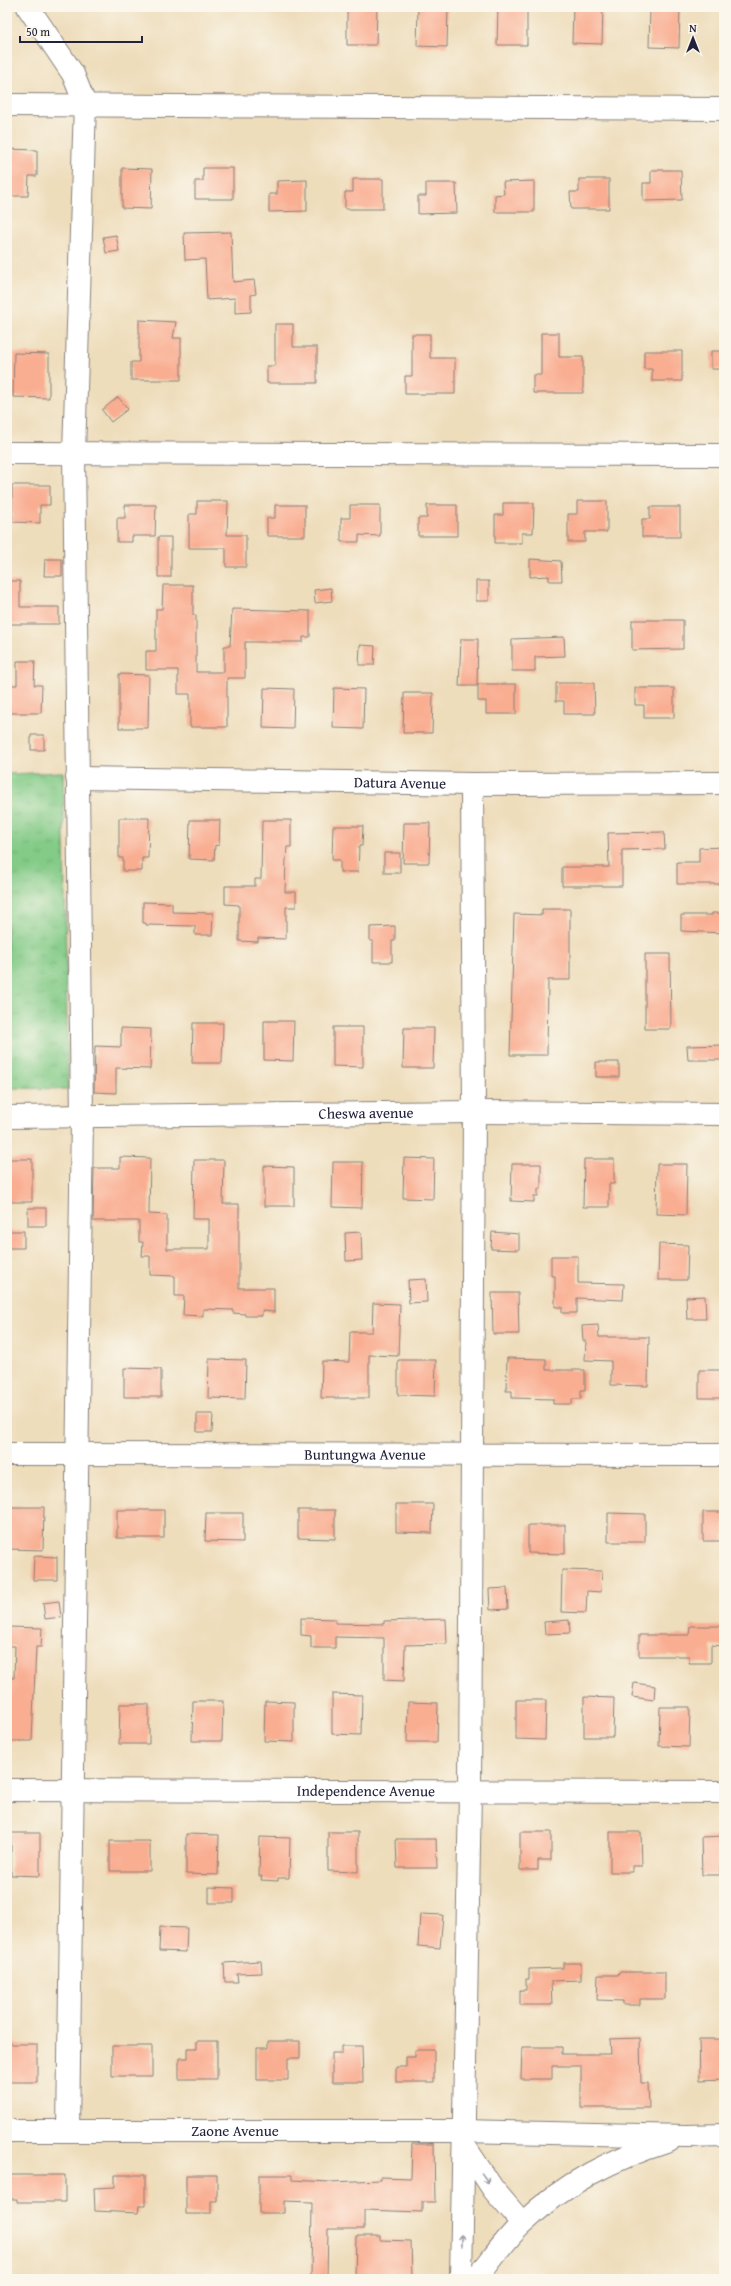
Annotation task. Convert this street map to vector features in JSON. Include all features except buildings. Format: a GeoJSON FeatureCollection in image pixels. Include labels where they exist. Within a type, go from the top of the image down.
{"type":"FeatureCollection","features":[{"type":"Feature","properties":{"kind":"street"},"geometry":{"type":"LineString","coordinates":[[28,7],[73,74],[85,104],[74,453],[82,1117],[68,2131]]}},
{"type":"Feature","properties":{"kind":"street"},"geometry":{"type":"LineString","coordinates":[[7,105],[85,104],[724,109]]}},
{"type":"Feature","properties":{"kind":"street"},"geometry":{"type":"LineString","coordinates":[[7,453],[724,455]]}},
{"type":"Feature","properties":{"kind":"street","name":"Datura Avenue"},"geometry":{"type":"LineString","coordinates":[[77,778],[472,784],[724,783]]}},
{"type":"Feature","properties":{"kind":"street"},"geometry":{"type":"LineString","coordinates":[[461,2279],[470,1792],[474,1112],[472,784]]}},
{"type":"Feature","properties":{"kind":"street","name":"Cheswa avenue"},"geometry":{"type":"LineString","coordinates":[[7,1117],[474,1112],[724,1114]]}},
{"type":"Feature","properties":{"kind":"street","name":"Buntungwa Avenue"},"geometry":{"type":"LineString","coordinates":[[7,1454],[472,1456],[724,1455]]}},
{"type":"Feature","properties":{"kind":"street","name":"Independence Avenue"},"geometry":{"type":"LineString","coordinates":[[7,1790],[724,1792]]}},
{"type":"Feature","properties":{"kind":"street","name":"Zaone Avenue"},"geometry":{"type":"LineString","coordinates":[[7,2131],[463,2138],[687,2136]]}},
{"type":"Feature","properties":{"kind":"street"},"geometry":{"type":"LineString","coordinates":[[476,2279],[522,2223],[584,2175],[630,2153],[687,2136],[724,2135]]}},
{"type":"Feature","properties":{"kind":"street"},"geometry":{"type":"LineString","coordinates":[[463,2138],[490,2185],[522,2223]]}},
{"type":"Feature","properties":{"kind":"green space"},"geometry":{"type":"Polygon","coordinates":[[[63,772],[68,1089],[7,1088],[7,774],[63,772]]]}}]}
